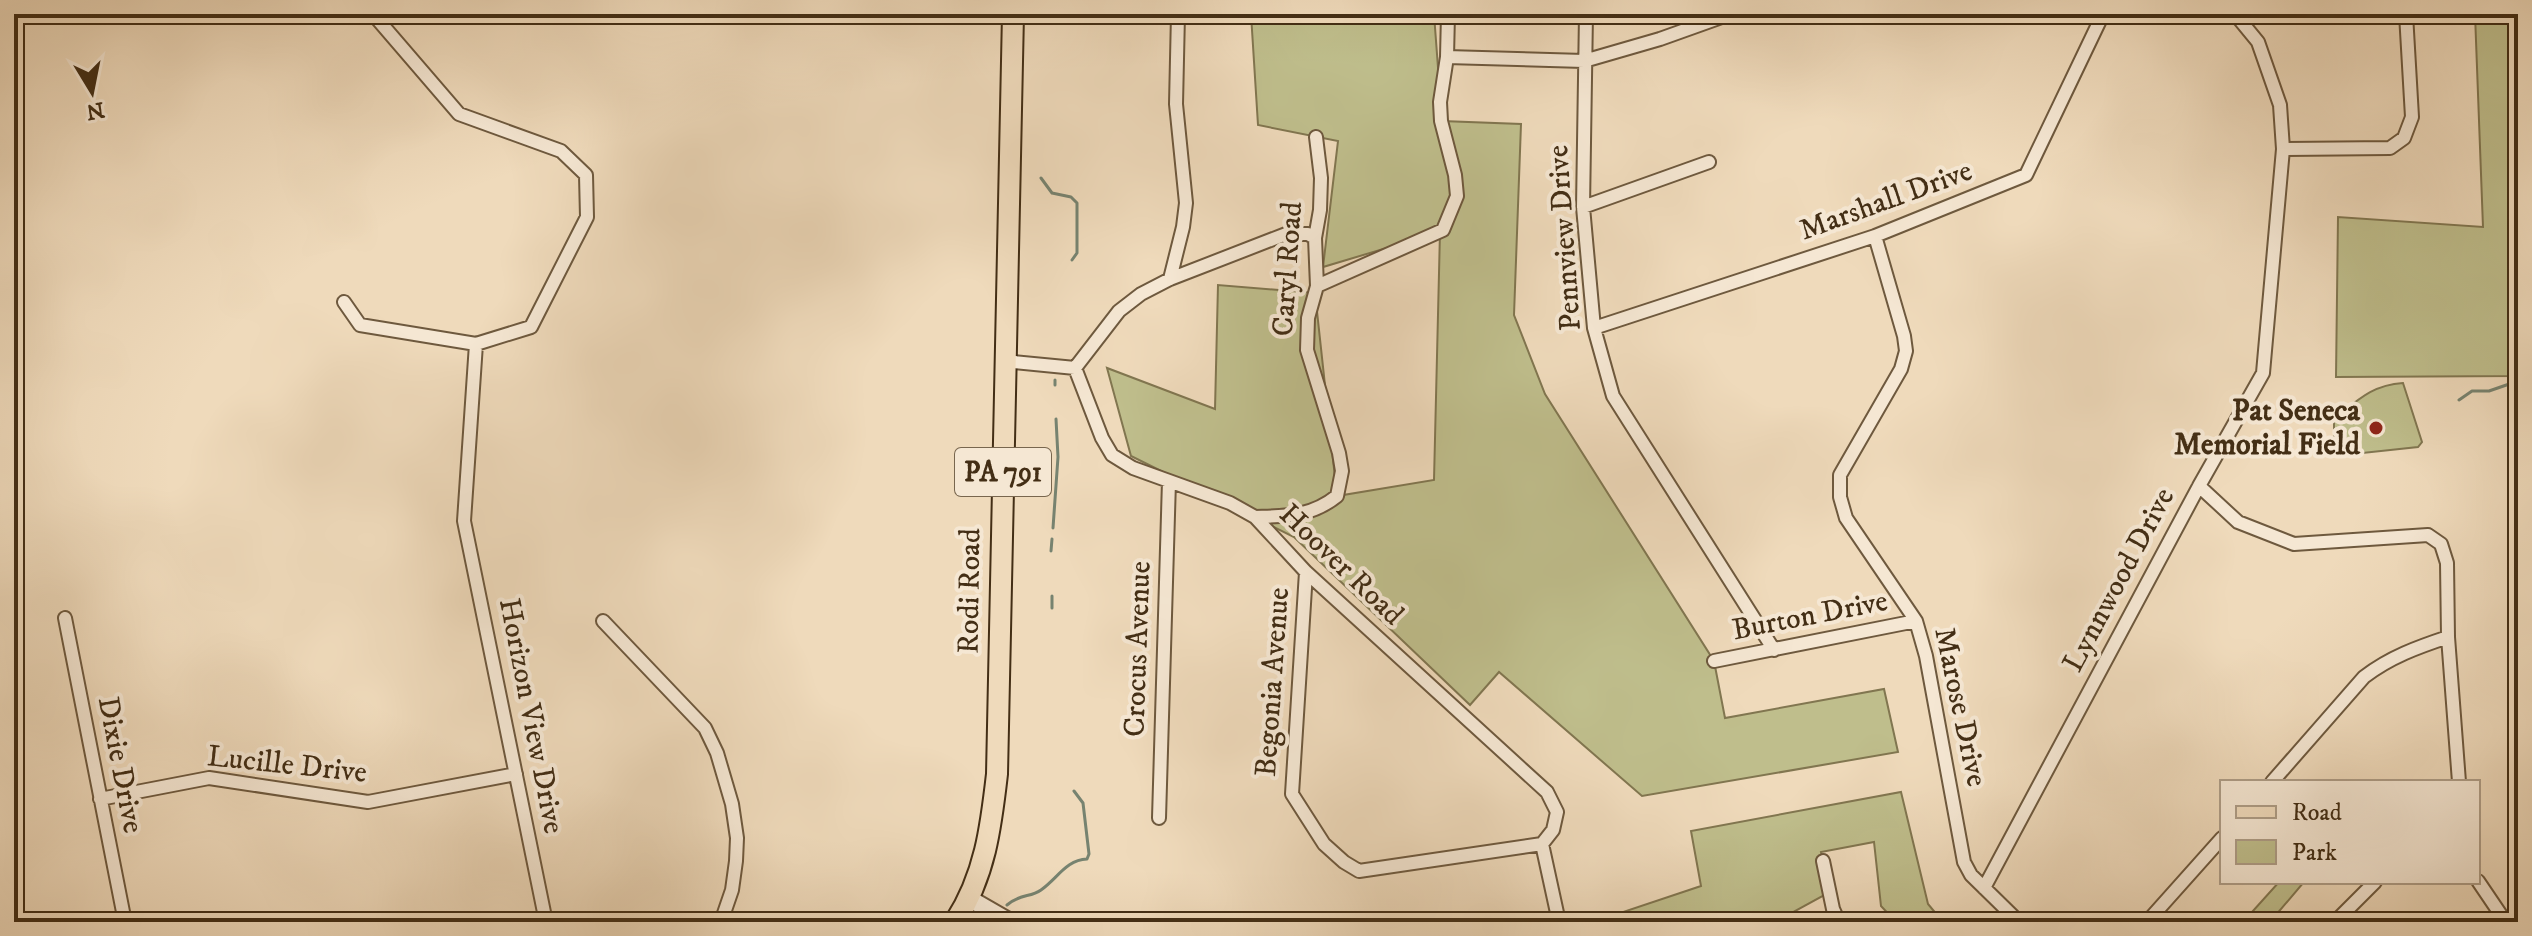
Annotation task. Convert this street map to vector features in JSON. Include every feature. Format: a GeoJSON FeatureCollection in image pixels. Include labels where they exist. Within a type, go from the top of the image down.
{"type":"FeatureCollection","features":[{"type":"Feature","properties":{"kind":"main road","name":"Rodi Road"},"geometry":{"type":"LineString","coordinates":[[955,922],[970,899],[991,826],[997,774],[1013,14]]}},
{"type":"Feature","properties":{"kind":"street"},"geometry":{"type":"LineString","coordinates":[[344,302],[360,325],[476,344],[531,327],[587,217],[586,175],[561,151],[459,114],[373,14]]}},
{"type":"Feature","properties":{"kind":"street"},"geometry":{"type":"LineString","coordinates":[[1170,279],[1186,203],[1176,104],[1178,14]]}},
{"type":"Feature","properties":{"kind":"street"},"geometry":{"type":"LineString","coordinates":[[1317,286],[1443,230],[1457,196],[1440,102],[1447,57],[1448,14]]}},
{"type":"Feature","properties":{"kind":"street","name":"Pennview Drive"},"geometry":{"type":"LineString","coordinates":[[1586,14],[1583,207],[1594,328],[1613,396],[1774,650]]}},
{"type":"Feature","properties":{"kind":"street"},"geometry":{"type":"LineString","coordinates":[[1447,57],[1584,61],[1730,14]]}},
{"type":"Feature","properties":{"kind":"street","name":"Marshall Drive"},"geometry":{"type":"LineString","coordinates":[[1594,328],[1875,236],[2026,175],[2103,14]]}},
{"type":"Feature","properties":{"kind":"street","name":"Lynnwood Drive"},"geometry":{"type":"LineString","coordinates":[[1984,888],[2199,486],[2263,373],[2283,149],[2280,105],[2258,42],[2235,14]]}},
{"type":"Feature","properties":{"kind":"street"},"geometry":{"type":"LineString","coordinates":[[2283,149],[2390,148],[2404,138],[2412,117],[2406,14]]}},
{"type":"Feature","properties":{"kind":"street","name":"Caryl Road"},"geometry":{"type":"LineString","coordinates":[[1255,517],[1299,516],[1326,505],[1337,496],[1342,471],[1307,350],[1308,318],[1317,286],[1315,238],[1321,178],[1316,137]]}},
{"type":"Feature","properties":{"kind":"street"},"geometry":{"type":"LineString","coordinates":[[1583,207],[1709,162]]}},
{"type":"Feature","properties":{"kind":"street"},"geometry":{"type":"LineString","coordinates":[[1004,361],[1075,368],[1119,311],[1141,294],[1170,279],[1286,234],[1308,234],[1315,238]]}},
{"type":"Feature","properties":{"kind":"street","name":"Marose Drive"},"geometry":{"type":"LineString","coordinates":[[1875,236],[1906,351],[1896,379],[1840,475],[1840,497],[1846,518],[1916,621],[1926,656],[1964,862],[1971,875],[2019,922]]}},
{"type":"Feature","properties":{"kind":"street","name":"Horizon View Drive"},"geometry":{"type":"LineString","coordinates":[[476,344],[464,521],[546,922]]}},
{"type":"Feature","properties":{"kind":"street","name":"Hoover Road"},"geometry":{"type":"LineString","coordinates":[[1075,368],[1102,438],[1112,455],[1133,468],[1230,503],[1255,517],[1306,572],[1547,792],[1557,812],[1553,830],[1542,844]]}},
{"type":"Feature","properties":{"kind":"street","name":"Crocus Avenue"},"geometry":{"type":"LineString","coordinates":[[1159,818],[1169,481]]}},
{"type":"Feature","properties":{"kind":"street"},"geometry":{"type":"LineString","coordinates":[[2199,486],[2238,522],[2294,544],[2428,535],[2441,544],[2447,563],[2448,637],[2459,780]]}},
{"type":"Feature","properties":{"kind":"street","name":"Begonia Avenue"},"geometry":{"type":"LineString","coordinates":[[1306,572],[1292,794],[1324,844],[1359,871],[1542,844]]}},
{"type":"Feature","properties":{"kind":"street","name":"Dixie Drive"},"geometry":{"type":"LineString","coordinates":[[65,618],[125,922]]}},
{"type":"Feature","properties":{"kind":"street"},"geometry":{"type":"LineString","coordinates":[[603,621],[705,728],[717,753],[732,804],[737,838],[732,890],[721,922]]}},
{"type":"Feature","properties":{"kind":"street","name":"Burton Drive"},"geometry":{"type":"LineString","coordinates":[[1714,661],[1916,621]]}},
{"type":"Feature","properties":{"kind":"street"},"geometry":{"type":"LineString","coordinates":[[2274,780],[2364,677],[2381,664],[2408,651],[2448,637]]}},
{"type":"Feature","properties":{"kind":"street","name":"Lucille Drive"},"geometry":{"type":"LineString","coordinates":[[100,799],[209,778],[368,802],[516,774]]}},
{"type":"Feature","properties":{"kind":"street"},"geometry":{"type":"LineString","coordinates":[[2147,922],[2220,840]]}},
{"type":"Feature","properties":{"kind":"street"},"geometry":{"type":"LineString","coordinates":[[1542,844],[1559,922]]}},
{"type":"Feature","properties":{"kind":"street"},"geometry":{"type":"LineString","coordinates":[[1823,861],[1833,909],[1839,922]]}},
{"type":"Feature","properties":{"kind":"street"},"geometry":{"type":"LineString","coordinates":[[2335,922],[2373,884]]}},
{"type":"Feature","properties":{"kind":"street"},"geometry":{"type":"LineString","coordinates":[[2480,884],[2508,922]]}},
{"type":"Feature","properties":{"kind":"street"},"geometry":{"type":"LineString","coordinates":[[970,899],[1010,922]]}},
{"type":"Feature","properties":{"kind":"green space"},"geometry":{"type":"Polygon","coordinates":[[[1251,14],[1434,14],[1442,121],[1521,124],[1514,315],[1545,394],[1714,661],[1725,718],[1884,689],[1898,752],[1642,796],[1499,672],[1470,705],[1294,537],[1131,456],[1107,368],[1215,409],[1218,285],[1315,293],[1337,496],[1434,480],[1440,232],[1323,267],[1338,141],[1258,125],[1251,14]]]}},
{"type":"Feature","properties":{"kind":"green space"},"geometry":{"type":"Polygon","coordinates":[[[2475,14],[2518,14],[2518,376],[2336,377],[2338,217],[2483,227],[2475,14]]]}},
{"type":"Feature","properties":{"kind":"green space","name":"Pat Seneca Memorial Field"},"geometry":{"type":"Polygon","coordinates":[[[2403,383],[2422,442],[2418,447],[2344,455],[2334,438],[2334,419],[2374,390],[2403,383]]]}},
{"type":"Feature","properties":{"kind":"green space"},"geometry":{"type":"Polygon","coordinates":[[[1901,792],[1928,904],[1943,922],[1896,922],[1881,906],[1874,842],[1821,852],[1830,892],[1775,922],[1621,922],[1617,914],[1701,886],[1691,831],[1901,792]]]}},
{"type":"Feature","properties":{"kind":"green space"},"geometry":{"type":"Polygon","coordinates":[[[2277,884],[2302,884],[2270,922],[2243,922],[2277,884]]]}},
{"type":"Feature","properties":{"kind":"waterway"},"geometry":{"type":"LineString","coordinates":[[1041,178],[1052,193],[1071,197],[1077,203],[1077,253],[1072,260]]}},
{"type":"Feature","properties":{"kind":"waterway"},"geometry":{"type":"LineString","coordinates":[[1055,380],[1055,385]]}},
{"type":"Feature","properties":{"kind":"waterway"},"geometry":{"type":"LineString","coordinates":[[2459,400],[2472,391],[2489,391],[2518,381]]}},
{"type":"Feature","properties":{"kind":"waterway"},"geometry":{"type":"LineString","coordinates":[[1053,528],[1058,457],[1056,419]]}},
{"type":"Feature","properties":{"kind":"waterway"},"geometry":{"type":"LineString","coordinates":[[1051,551],[1052,539]]}},
{"type":"Feature","properties":{"kind":"waterway"},"geometry":{"type":"LineString","coordinates":[[1052,596],[1052,608]]}},
{"type":"Feature","properties":{"kind":"waterway"},"geometry":{"type":"LineString","coordinates":[[1007,905],[1037,892],[1068,866],[1087,859],[1083,803],[1074,791]]}},
{"type":"Feature","properties":{"kind":"place","name":"Pat Seneca Memorial Field"},"geometry":{"type":"Point","coordinates":[2376,428]}}]}
